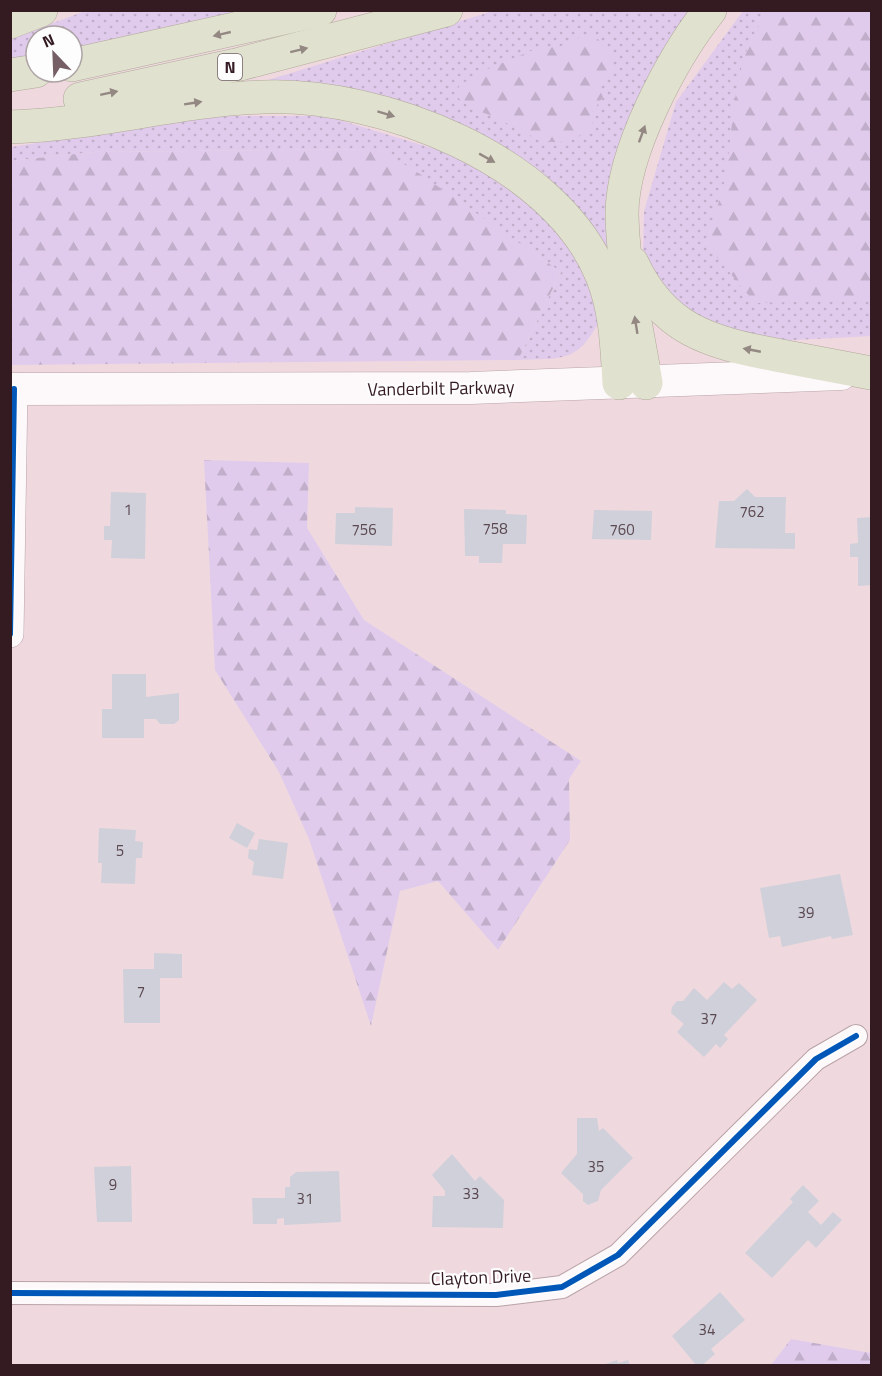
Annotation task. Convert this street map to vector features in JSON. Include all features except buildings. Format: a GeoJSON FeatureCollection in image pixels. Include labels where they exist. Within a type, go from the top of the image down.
{"type":"FeatureCollection","features":[{"type":"Feature","properties":{"kind":"highway"},"geometry":{"type":"LineString","coordinates":[[10,22],[41,10]]}},
{"type":"Feature","properties":{"kind":"highway","name":"N"},"geometry":{"type":"LineString","coordinates":[[84,62],[320,10]]}},
{"type":"Feature","properties":{"kind":"highway","name":"N"},"geometry":{"type":"LineString","coordinates":[[10,113],[240,64],[446,10]]}},
{"type":"Feature","properties":{"kind":"highway"},"geometry":{"type":"LineString","coordinates":[[632,383],[624,194],[633,158],[662,85],[688,40],[711,10]]}},
{"type":"Feature","properties":{"kind":"highway"},"geometry":{"type":"LineString","coordinates":[[10,127],[45,126],[203,101],[266,96],[348,105],[386,114],[435,131],[506,168],[530,185],[553,205],[580,236],[602,276],[616,337],[632,383]]}},
{"type":"Feature","properties":{"kind":"highway"},"geometry":{"type":"LineString","coordinates":[[626,248],[641,280],[659,305],[672,318],[699,336],[726,345],[871,373]]}},
{"type":"Feature","properties":{"kind":"main road","name":"Vanderbilt Parkway"},"geometry":{"type":"LineString","coordinates":[[12,389],[322,390],[632,383],[871,373]]}},
{"type":"Feature","properties":{"kind":"street"},"geometry":{"type":"LineString","coordinates":[[10,633],[12,389]]}},
{"type":"Feature","properties":{"kind":"street","name":"Clayton Drive"},"geometry":{"type":"LineString","coordinates":[[10,1293],[496,1295],[562,1287],[618,1255],[816,1059],[856,1036]]}},
{"type":"Feature","properties":{"kind":"green space"},"geometry":{"type":"Polygon","coordinates":[[[85,11],[264,11],[84,49],[84,24],[51,24],[85,11]]]}},
{"type":"Feature","properties":{"kind":"green space"},"geometry":{"type":"Polygon","coordinates":[[[493,11],[697,11],[609,251],[576,207],[492,141],[397,99],[268,80],[493,11]]]}},
{"type":"Feature","properties":{"kind":"green space"},"geometry":{"type":"Polygon","coordinates":[[[743,11],[871,11],[871,336],[757,342],[684,316],[643,259],[644,211],[676,102],[743,11]]]}},
{"type":"Feature","properties":{"kind":"green space"},"geometry":{"type":"Polygon","coordinates":[[[770,11],[871,11],[871,300],[755,303],[705,243],[725,181],[737,87],[742,66],[748,46],[770,11]]]}},
{"type":"Feature","properties":{"kind":"green space"},"geometry":{"type":"Polygon","coordinates":[[[24,34],[24,60],[11,62],[11,39],[24,34]]]}},
{"type":"Feature","properties":{"kind":"green space"},"geometry":{"type":"Polygon","coordinates":[[[588,34],[604,44],[612,66],[606,82],[599,89],[603,97],[590,115],[593,126],[568,141],[545,141],[534,137],[470,107],[455,94],[460,85],[483,71],[533,50],[561,46],[588,34]]]}},
{"type":"Feature","properties":{"kind":"green space"},"geometry":{"type":"Polygon","coordinates":[[[207,116],[326,116],[465,158],[546,210],[590,277],[602,316],[586,342],[569,355],[559,358],[518,360],[561,272],[379,149],[94,152],[11,161],[11,147],[207,116]]]}},
{"type":"Feature","properties":{"kind":"green space"},"geometry":{"type":"Polygon","coordinates":[[[379,149],[420,174],[561,272],[518,360],[11,365],[11,161],[94,152],[379,149]]]}},
{"type":"Feature","properties":{"kind":"green space"},"geometry":{"type":"Polygon","coordinates":[[[204,460],[309,463],[307,528],[364,620],[581,761],[569,779],[570,840],[498,950],[438,881],[400,891],[371,1026],[309,839],[279,772],[215,670],[204,460]]]}},
{"type":"Feature","properties":{"kind":"green space"},"geometry":{"type":"Polygon","coordinates":[[[791,1339],[871,1353],[871,1365],[771,1365],[791,1339]]]}},
{"type":"Feature","properties":{"kind":"cycle path"},"geometry":{"type":"LineString","coordinates":[[10,634],[14,389]]}},
{"type":"Feature","properties":{"kind":"cycle path"},"geometry":{"type":"LineString","coordinates":[[10,1293],[496,1295],[562,1287],[618,1255],[816,1059],[856,1036]]}}]}
